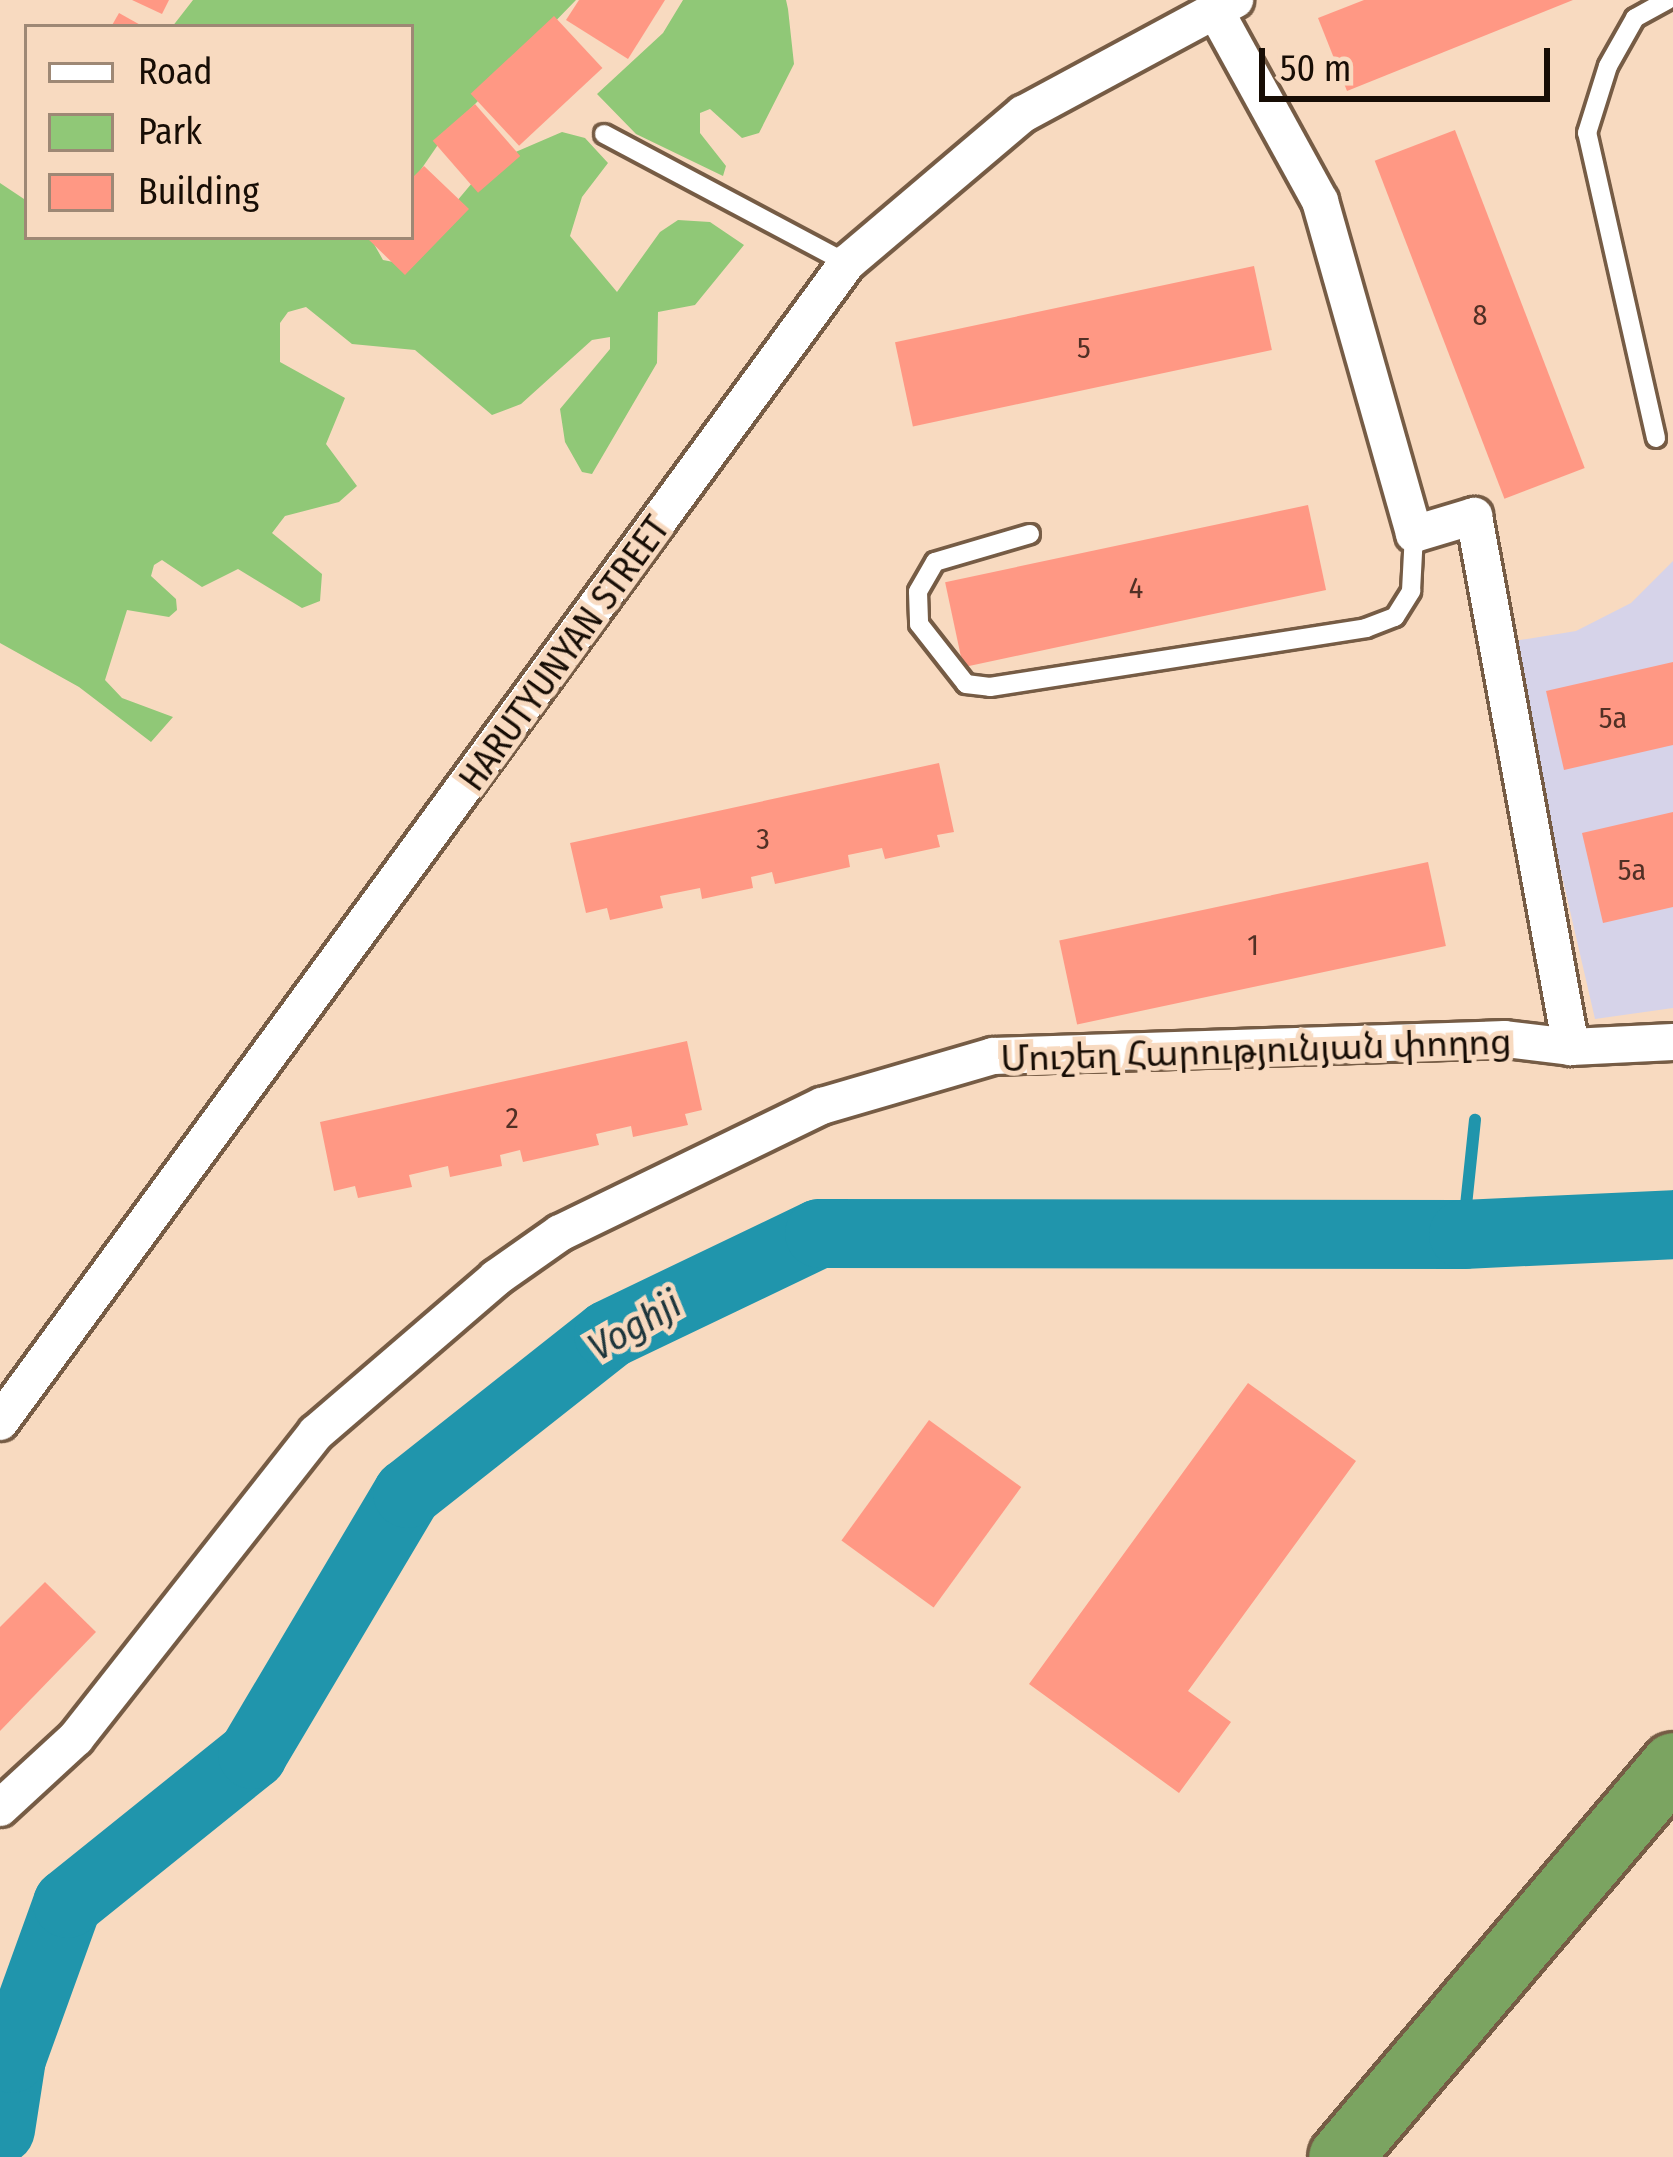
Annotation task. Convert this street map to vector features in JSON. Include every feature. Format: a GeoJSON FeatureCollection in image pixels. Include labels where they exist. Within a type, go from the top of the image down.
{"type":"FeatureCollection","features":[{"type":"Feature","properties":{"kind":"highway"},"geometry":{"type":"LineString","coordinates":[[1340,2157],[1673,1764]]}},
{"type":"Feature","properties":{"kind":"street","name":"HARUTYUNYAN STREET"},"geometry":{"type":"LineString","coordinates":[[0,1422],[848,263],[1023,114],[1225,5]]}},
{"type":"Feature","properties":{"kind":"street"},"geometry":{"type":"LineString","coordinates":[[1225,5],[1320,201],[1414,534],[1474,516],[1571,1047]]}},
{"type":"Feature","properties":{"kind":"street","name":"Մուշեղ Հարությունյան փողոց"},"geometry":{"type":"LineString","coordinates":[[0,1808],[76,1738],[316,1432],[560,1233],[823,1106],[993,1056],[1505,1039],[1571,1047],[1673,1042]]}},
{"type":"Feature","properties":{"kind":"lane"},"geometry":{"type":"LineString","coordinates":[[1656,438],[1587,133],[1634,18],[1667,0]]}},
{"type":"Feature","properties":{"kind":"lane"},"geometry":{"type":"LineString","coordinates":[[604,134],[848,263]]}},
{"type":"Feature","properties":{"kind":"lane"},"geometry":{"type":"LineString","coordinates":[[1030,534],[935,562],[918,592],[920,624],[966,684],[990,687],[1366,628],[1395,617],[1411,591],[1414,534]]}},
{"type":"Feature","properties":{"kind":"shaded area"},"geometry":{"type":"Polygon","coordinates":[[[1673,561],[1673,1008],[1595,1019],[1508,642],[1576,631],[1631,603],[1673,561]]]}},
{"type":"Feature","properties":{"kind":"green space"},"geometry":{"type":"Polygon","coordinates":[[[193,0],[576,0],[444,136],[414,180],[414,24],[174,24],[193,0]]]}},
{"type":"Feature","properties":{"kind":"green space"},"geometry":{"type":"Polygon","coordinates":[[[683,0],[786,0],[794,64],[759,133],[742,138],[710,109],[700,113],[700,133],[726,166],[723,176],[636,134],[597,94],[663,33],[683,0]]]}},
{"type":"Feature","properties":{"kind":"green space"},"geometry":{"type":"Polygon","coordinates":[[[562,132],[585,138],[608,163],[582,197],[570,236],[617,292],[660,232],[678,220],[710,222],[744,245],[695,305],[658,312],[657,363],[592,474],[582,472],[565,442],[560,409],[610,349],[610,337],[592,340],[521,404],[492,415],[415,350],[352,344],[306,307],[288,312],[280,323],[280,362],[345,398],[326,444],[357,486],[339,502],[285,516],[272,533],[322,574],[320,601],[302,608],[238,569],[202,587],[162,560],[154,565],[151,576],[176,599],[177,610],[169,617],[127,610],[105,680],[122,698],[173,717],[151,742],[79,687],[0,643],[0,183],[24,199],[24,240],[372,240],[383,260],[404,264],[488,164],[562,132]]]}},
{"type":"Feature","properties":{"kind":"building"},"geometry":{"type":"Polygon","coordinates":[[[132,0],[169,0],[162,14],[132,0]]]}},
{"type":"Feature","properties":{"kind":"building"},"geometry":{"type":"Polygon","coordinates":[[[579,0],[665,0],[628,59],[566,20],[579,0]]]}},
{"type":"Feature","properties":{"kind":"building"},"geometry":{"type":"Polygon","coordinates":[[[1364,0],[1573,0],[1347,91],[1318,18],[1364,0]]]}},
{"type":"Feature","properties":{"kind":"building"},"geometry":{"type":"Polygon","coordinates":[[[119,13],[139,24],[113,24],[119,13]]]}},
{"type":"Feature","properties":{"kind":"building"},"geometry":{"type":"Polygon","coordinates":[[[554,16],[602,68],[519,146],[471,94],[554,16]]]}},
{"type":"Feature","properties":{"kind":"building"},"geometry":{"type":"Polygon","coordinates":[[[475,104],[520,156],[478,193],[433,141],[475,104]]]}},
{"type":"Feature","properties":{"kind":"building"},"geometry":{"type":"Polygon","coordinates":[[[1455,130],[1585,468],[1504,499],[1375,161],[1455,130]]]}},
{"type":"Feature","properties":{"kind":"building"},"geometry":{"type":"Polygon","coordinates":[[[424,166],[469,209],[405,275],[369,240],[414,240],[414,176],[424,166]]]}},
{"type":"Feature","properties":{"kind":"building"},"geometry":{"type":"Polygon","coordinates":[[[1254,266],[1272,350],[913,426],[895,342],[1254,266]]]}},
{"type":"Feature","properties":{"kind":"building"},"geometry":{"type":"Polygon","coordinates":[[[1308,505],[1326,590],[963,667],[945,582],[1308,505]]]}},
{"type":"Feature","properties":{"kind":"building"},"geometry":{"type":"Polygon","coordinates":[[[1673,662],[1673,745],[1564,770],[1546,691],[1673,662]]]}},
{"type":"Feature","properties":{"kind":"building"},"geometry":{"type":"Polygon","coordinates":[[[939,763],[954,832],[937,835],[940,847],[885,859],[882,848],[848,855],[850,867],[775,884],[772,872],[751,877],[753,888],[702,899],[700,888],[660,896],[663,908],[610,920],[607,908],[586,913],[570,843],[939,763]]]}},
{"type":"Feature","properties":{"kind":"building"},"geometry":{"type":"Polygon","coordinates":[[[1673,812],[1673,907],[1603,923],[1582,833],[1673,812]]]}},
{"type":"Feature","properties":{"kind":"building"},"geometry":{"type":"Polygon","coordinates":[[[1428,862],[1446,946],[1077,1025],[1059,940],[1428,862]]]}},
{"type":"Feature","properties":{"kind":"building"},"geometry":{"type":"Polygon","coordinates":[[[687,1041],[702,1110],[685,1114],[688,1125],[633,1137],[631,1126],[596,1134],[599,1145],[523,1162],[520,1150],[500,1155],[502,1166],[450,1177],[448,1166],[409,1175],[412,1187],[358,1198],[355,1186],[334,1191],[320,1122],[687,1041]]]}},
{"type":"Feature","properties":{"kind":"building"},"geometry":{"type":"Polygon","coordinates":[[[1248,1383],[1356,1461],[1188,1691],[1231,1722],[1179,1793],[1029,1684],[1248,1383]]]}},
{"type":"Feature","properties":{"kind":"building"},"geometry":{"type":"Polygon","coordinates":[[[929,1420],[1021,1487],[934,1608],[841,1541],[929,1420]]]}},
{"type":"Feature","properties":{"kind":"building"},"geometry":{"type":"Polygon","coordinates":[[[45,1582],[96,1632],[0,1731],[0,1627],[45,1582]]]}},
{"type":"Feature","properties":{"kind":"waterway"},"geometry":{"type":"LineString","coordinates":[[1463,1234],[1475,1120]]}},
{"type":"Feature","properties":{"kind":"waterway","name":"Voghji"},"geometry":{"type":"LineString","coordinates":[[0,2129],[11,2058],[67,1903],[252,1754],[407,1493],[608,1334],[819,1233],[1463,1234],[1673,1224]]}}]}
